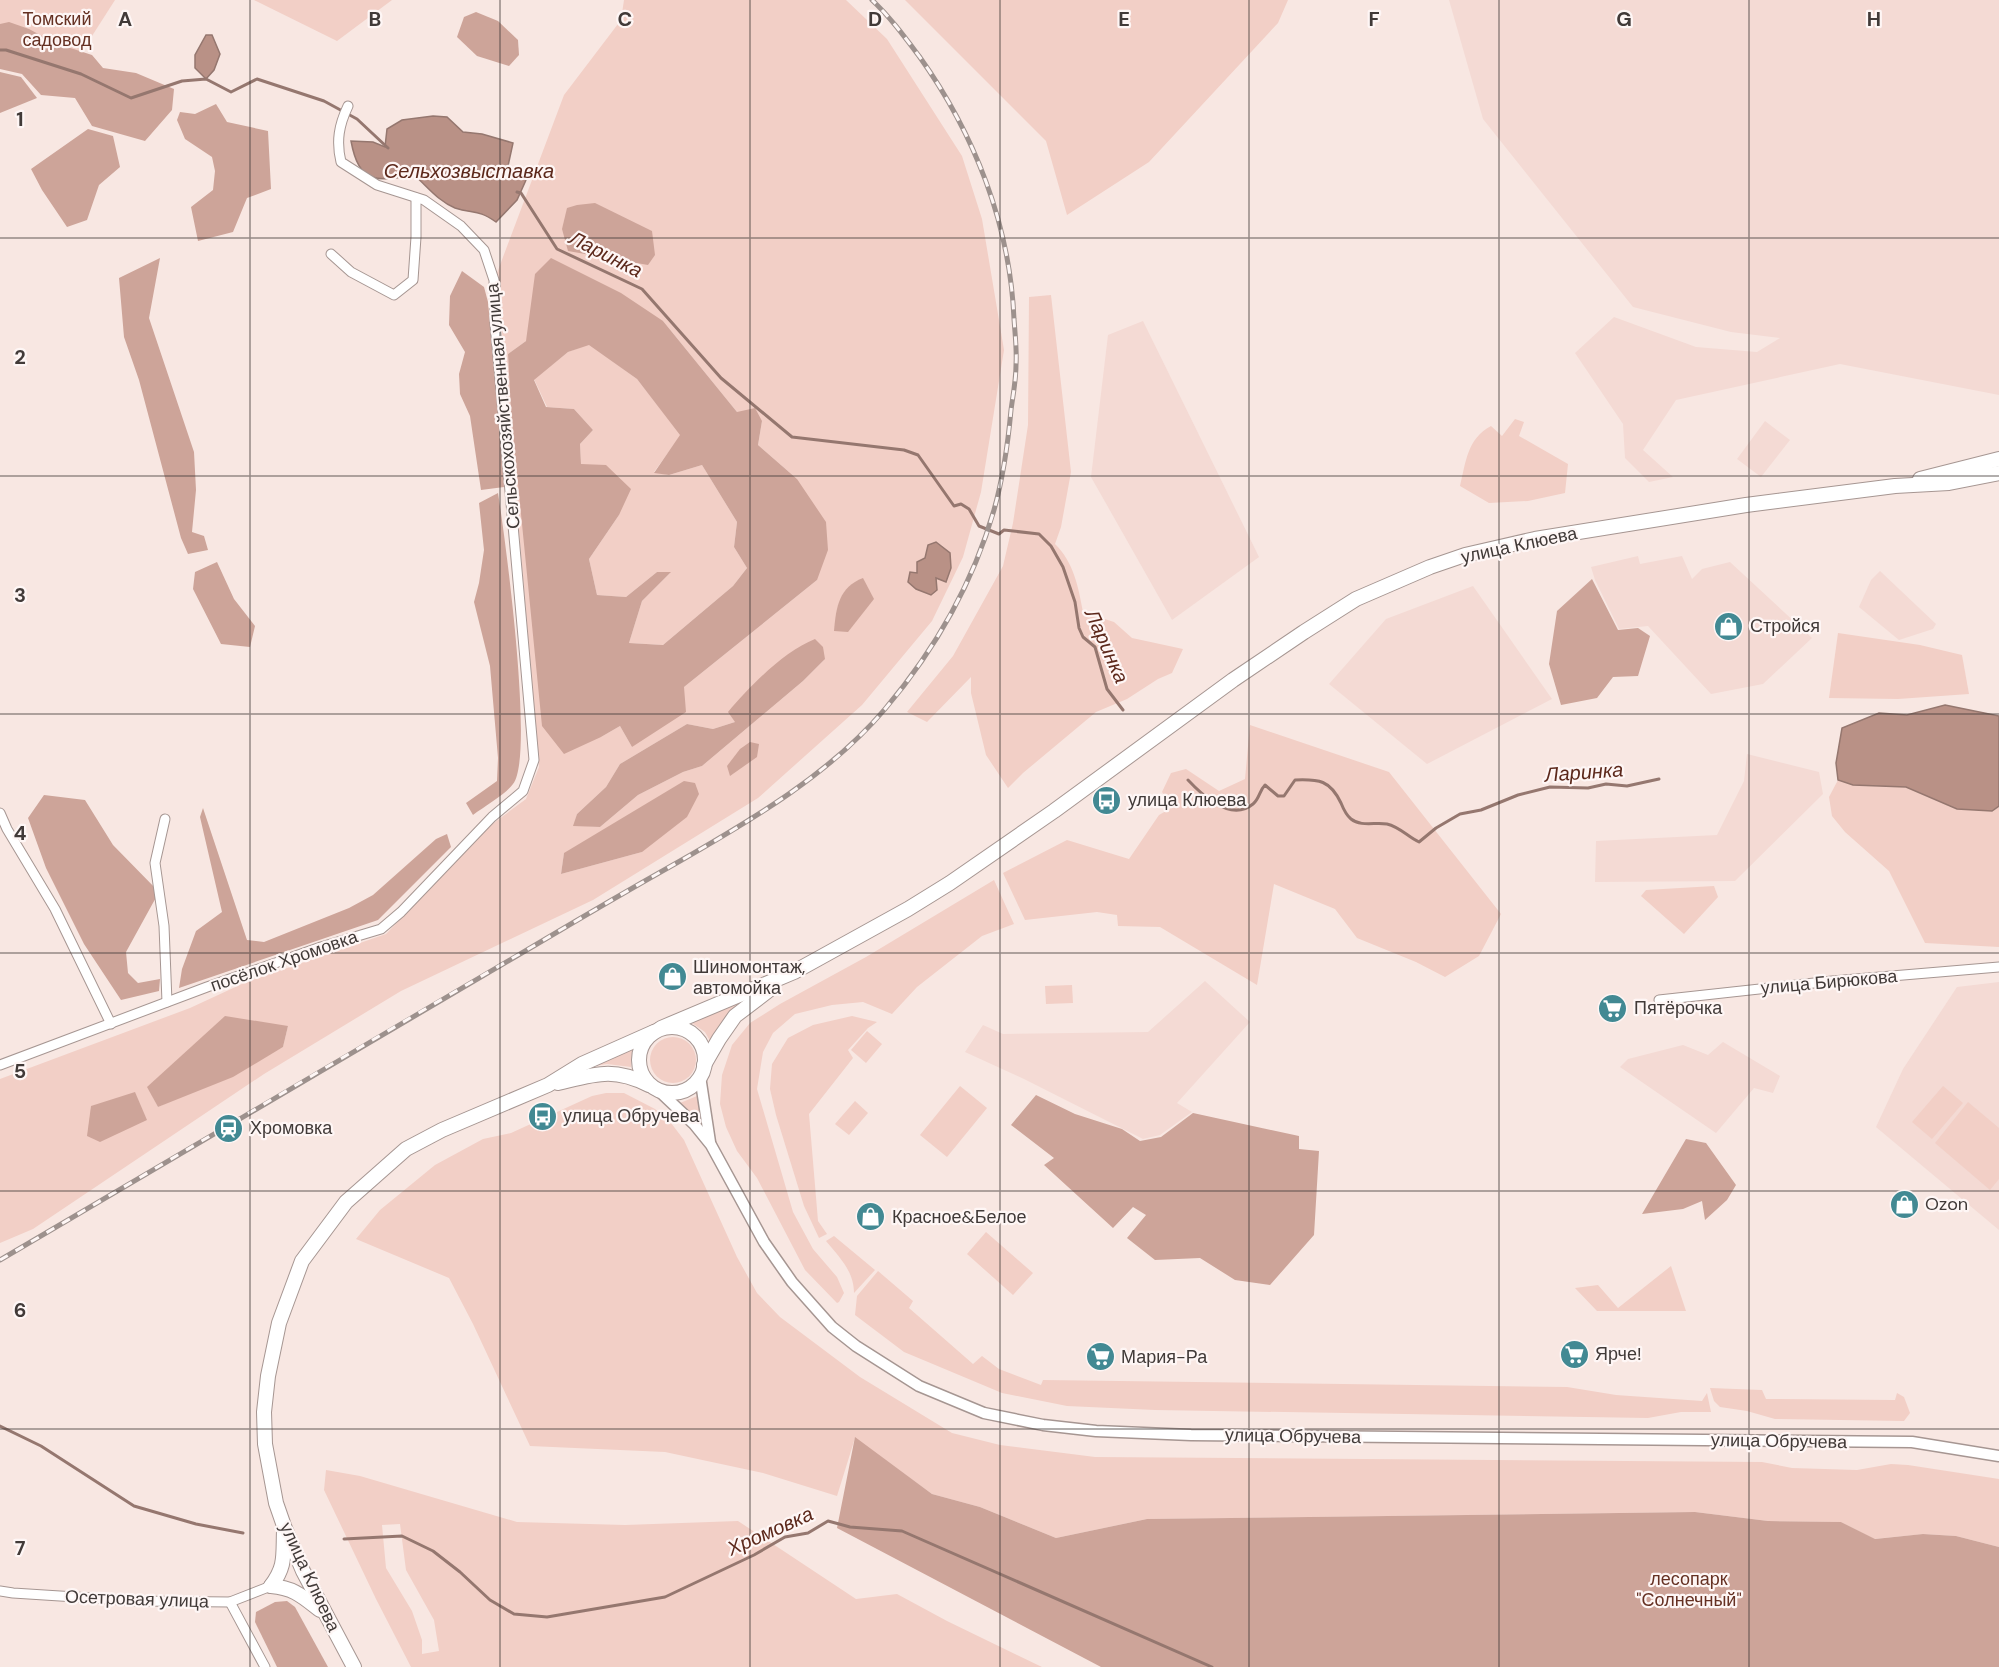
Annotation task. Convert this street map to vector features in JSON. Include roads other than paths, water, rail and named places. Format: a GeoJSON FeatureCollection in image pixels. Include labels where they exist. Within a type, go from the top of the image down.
{"type":"FeatureCollection","features":[{"type":"Feature","properties":{"kind":"main road","name":"улица Клюева"},"geometry":{"type":"LineString","coordinates":[[1895,486],[1999,459]]}},
{"type":"Feature","properties":{"kind":"main road","name":"улица Клюева"},"geometry":{"type":"LineString","coordinates":[[354,1667],[303,1571],[284,1526],[276,1503],[267,1454],[264,1412],[268,1376],[279,1323],[302,1261],[346,1203],[406,1149],[442,1130],[548,1085],[582,1064],[794,972],[890,919],[950,883],[1054,811],[1233,680],[1304,632],[1356,599],[1399,580],[1465,555],[1534,538],[1746,505],[1895,486],[1949,483],[1999,473]]}},
{"type":"Feature","properties":{"kind":"main road","name":"улица Клюева"},"geometry":{"type":"LineString","coordinates":[[702,1070],[735,1016],[794,972]]}},
{"type":"Feature","properties":{"kind":"main road"},"geometry":{"type":"LineString","coordinates":[[678,1027],[693,1035],[702,1048],[702,1070],[689,1088],[673,1093],[657,1089],[644,1077],[639,1061],[642,1044],[658,1030],[678,1027]]}},
{"type":"Feature","properties":{"kind":"main road","name":"улица Клюева"},"geometry":{"type":"LineString","coordinates":[[548,1085],[610,1072],[630,1076],[657,1089]]}},
{"type":"Feature","properties":{"kind":"main road"},"geometry":{"type":"LineString","coordinates":[[284,1526],[280,1574],[271,1586],[287,1588],[301,1594],[326,1616]]}},
{"type":"Feature","properties":{"kind":"street","name":"Сельскохозяйственная улица"},"geometry":{"type":"LineString","coordinates":[[348,106],[342,119],[338,146],[341,162],[376,185],[424,200],[461,226],[484,250],[494,280],[495,324],[534,760],[524,791]]}},
{"type":"Feature","properties":{"kind":"street"},"geometry":{"type":"LineString","coordinates":[[332,254],[351,272],[394,295],[413,280],[416,198]]}},
{"type":"Feature","properties":{"kind":"street","name":"посёлок Хромовка"},"geometry":{"type":"LineString","coordinates":[[0,1065],[321,946],[381,929],[401,912],[492,817],[524,791]]}},
{"type":"Feature","properties":{"kind":"street"},"geometry":{"type":"LineString","coordinates":[[0,813],[7,829],[55,909],[111,1024]]}},
{"type":"Feature","properties":{"kind":"street"},"geometry":{"type":"LineString","coordinates":[[165,819],[155,863],[164,926],[167,1002]]}},
{"type":"Feature","properties":{"kind":"street","name":"улица Бирюкова"},"geometry":{"type":"LineString","coordinates":[[1659,1000],[1832,981],[1999,967]]}},
{"type":"Feature","properties":{"kind":"street","name":"улица Обручева"},"geometry":{"type":"LineString","coordinates":[[702,1070],[711,1145]]}},
{"type":"Feature","properties":{"kind":"street","name":"улица Обручева"},"geometry":{"type":"LineString","coordinates":[[657,1089],[711,1145],[779,1266],[832,1327],[856,1346],[919,1386],[984,1413],[1043,1425],[1108,1432],[1191,1435],[1911,1442],[1999,1456]]}},
{"type":"Feature","properties":{"kind":"street","name":"Осетровая улица"},"geometry":{"type":"LineString","coordinates":[[0,1591],[138,1601],[230,1602],[271,1586]]}},
{"type":"Feature","properties":{"kind":"street"},"geometry":{"type":"LineString","coordinates":[[230,1602],[265,1667]]}},
{"type":"Feature","properties":{"kind":"water"},"geometry":{"type":"Polygon","coordinates":[[[206,35],[212,35],[220,54],[214,70],[206,79],[195,68],[195,55],[206,35]]]}},
{"type":"Feature","properties":{"kind":"water","name":"Сельхозвыставка"},"geometry":{"type":"Polygon","coordinates":[[[433,116],[447,117],[463,132],[482,134],[513,143],[508,166],[526,180],[517,200],[496,222],[480,213],[461,210],[449,205],[414,175],[379,179],[371,177],[359,165],[351,141],[373,142],[385,147],[387,129],[402,120],[433,116]]]}},
{"type":"Feature","properties":{"kind":"water"},"geometry":{"type":"Polygon","coordinates":[[[936,542],[950,553],[951,568],[946,582],[936,578],[937,590],[931,595],[916,589],[908,582],[910,572],[917,573],[917,562],[925,558],[928,545],[936,542]]]}},
{"type":"Feature","properties":{"kind":"water"},"geometry":{"type":"Polygon","coordinates":[[[1945,705],[1999,716],[1999,806],[1992,811],[1957,809],[1906,787],[1853,785],[1838,780],[1836,763],[1842,728],[1879,713],[1907,715],[1945,705]]]}},
{"type":"Feature","properties":{"kind":"waterway","name":"Ларинка"},"geometry":{"type":"LineString","coordinates":[[0,50],[81,74],[131,98],[182,81],[206,79],[231,92],[257,79],[324,101],[357,119],[388,148]]}},
{"type":"Feature","properties":{"kind":"waterway","name":"Ларинка"},"geometry":{"type":"LineString","coordinates":[[517,192],[521,193],[557,249],[642,289],[721,378],[792,437],[904,450],[918,455],[954,506],[961,504],[969,509],[979,526],[999,534],[1004,530],[1039,534],[1051,546],[1063,567],[1075,602],[1079,628],[1083,637],[1095,647],[1107,689],[1123,710]]}},
{"type":"Feature","properties":{"kind":"waterway","name":"Ларинка"},"geometry":{"type":"LineString","coordinates":[[1188,780],[1209,799],[1226,808],[1236,810],[1253,804],[1265,785],[1278,796],[1284,796],[1295,780],[1323,782],[1337,795],[1351,819],[1364,824],[1392,825],[1419,842],[1436,828],[1460,814],[1481,810],[1518,795],[1550,787],[1588,788],[1606,784],[1627,786],[1659,779]]}},
{"type":"Feature","properties":{"kind":"waterway","name":"Хромовка"},"geometry":{"type":"LineString","coordinates":[[0,1426],[41,1446],[134,1506],[196,1524],[243,1533]]}},
{"type":"Feature","properties":{"kind":"waterway","name":"Хромовка"},"geometry":{"type":"LineString","coordinates":[[344,1539],[402,1536],[433,1551],[490,1600],[514,1614],[547,1617],[665,1597],[754,1555],[785,1537],[808,1533],[828,1521],[850,1527],[902,1531],[1212,1667]]}},
{"type":"Feature","properties":{"kind":"railway"},"geometry":{"type":"LineString","coordinates":[[0,1260],[762,812],[815,775],[840,754],[885,709],[920,664],[963,590],[994,510],[1005,460],[1015,382],[1015,336],[1011,284],[997,214],[972,148],[939,86],[919,56],[872,0]]}},
{"type":"Feature","properties":{"kind":"place","name":"Стройся"},"geometry":{"type":"Point","coordinates":[1729,626]}},
{"type":"Feature","properties":{"kind":"place","name":"улица Клюева"},"geometry":{"type":"Point","coordinates":[1107,800]}},
{"type":"Feature","properties":{"kind":"place","name":"Шиномонтаж, автомойка"},"geometry":{"type":"Point","coordinates":[672,977]}},
{"type":"Feature","properties":{"kind":"place","name":"Пятёрочка"},"geometry":{"type":"Point","coordinates":[1613,1008]}},
{"type":"Feature","properties":{"kind":"place","name":"улица Обручева"},"geometry":{"type":"Point","coordinates":[542,1116]}},
{"type":"Feature","properties":{"kind":"place","name":"Хромовка"},"geometry":{"type":"Point","coordinates":[229,1128]}},
{"type":"Feature","properties":{"kind":"place","name":"Ozon"},"geometry":{"type":"Point","coordinates":[1904,1204]}},
{"type":"Feature","properties":{"kind":"place","name":"Красное&Белое"},"geometry":{"type":"Point","coordinates":[871,1217]}},
{"type":"Feature","properties":{"kind":"place","name":"Ярче!"},"geometry":{"type":"Point","coordinates":[1574,1354]}},
{"type":"Feature","properties":{"kind":"place","name":"Мария-Ра"},"geometry":{"type":"Point","coordinates":[1100,1357]}},
{"type":"Feature","properties":{"kind":"park label","name":"Томский садовод"},"geometry":{"type":"Point","coordinates":[57,29]}},
{"type":"Feature","properties":{"kind":"park label","name":"лесопарк \"Солнечный\""},"geometry":{"type":"Point","coordinates":[1689,1589]}}]}
